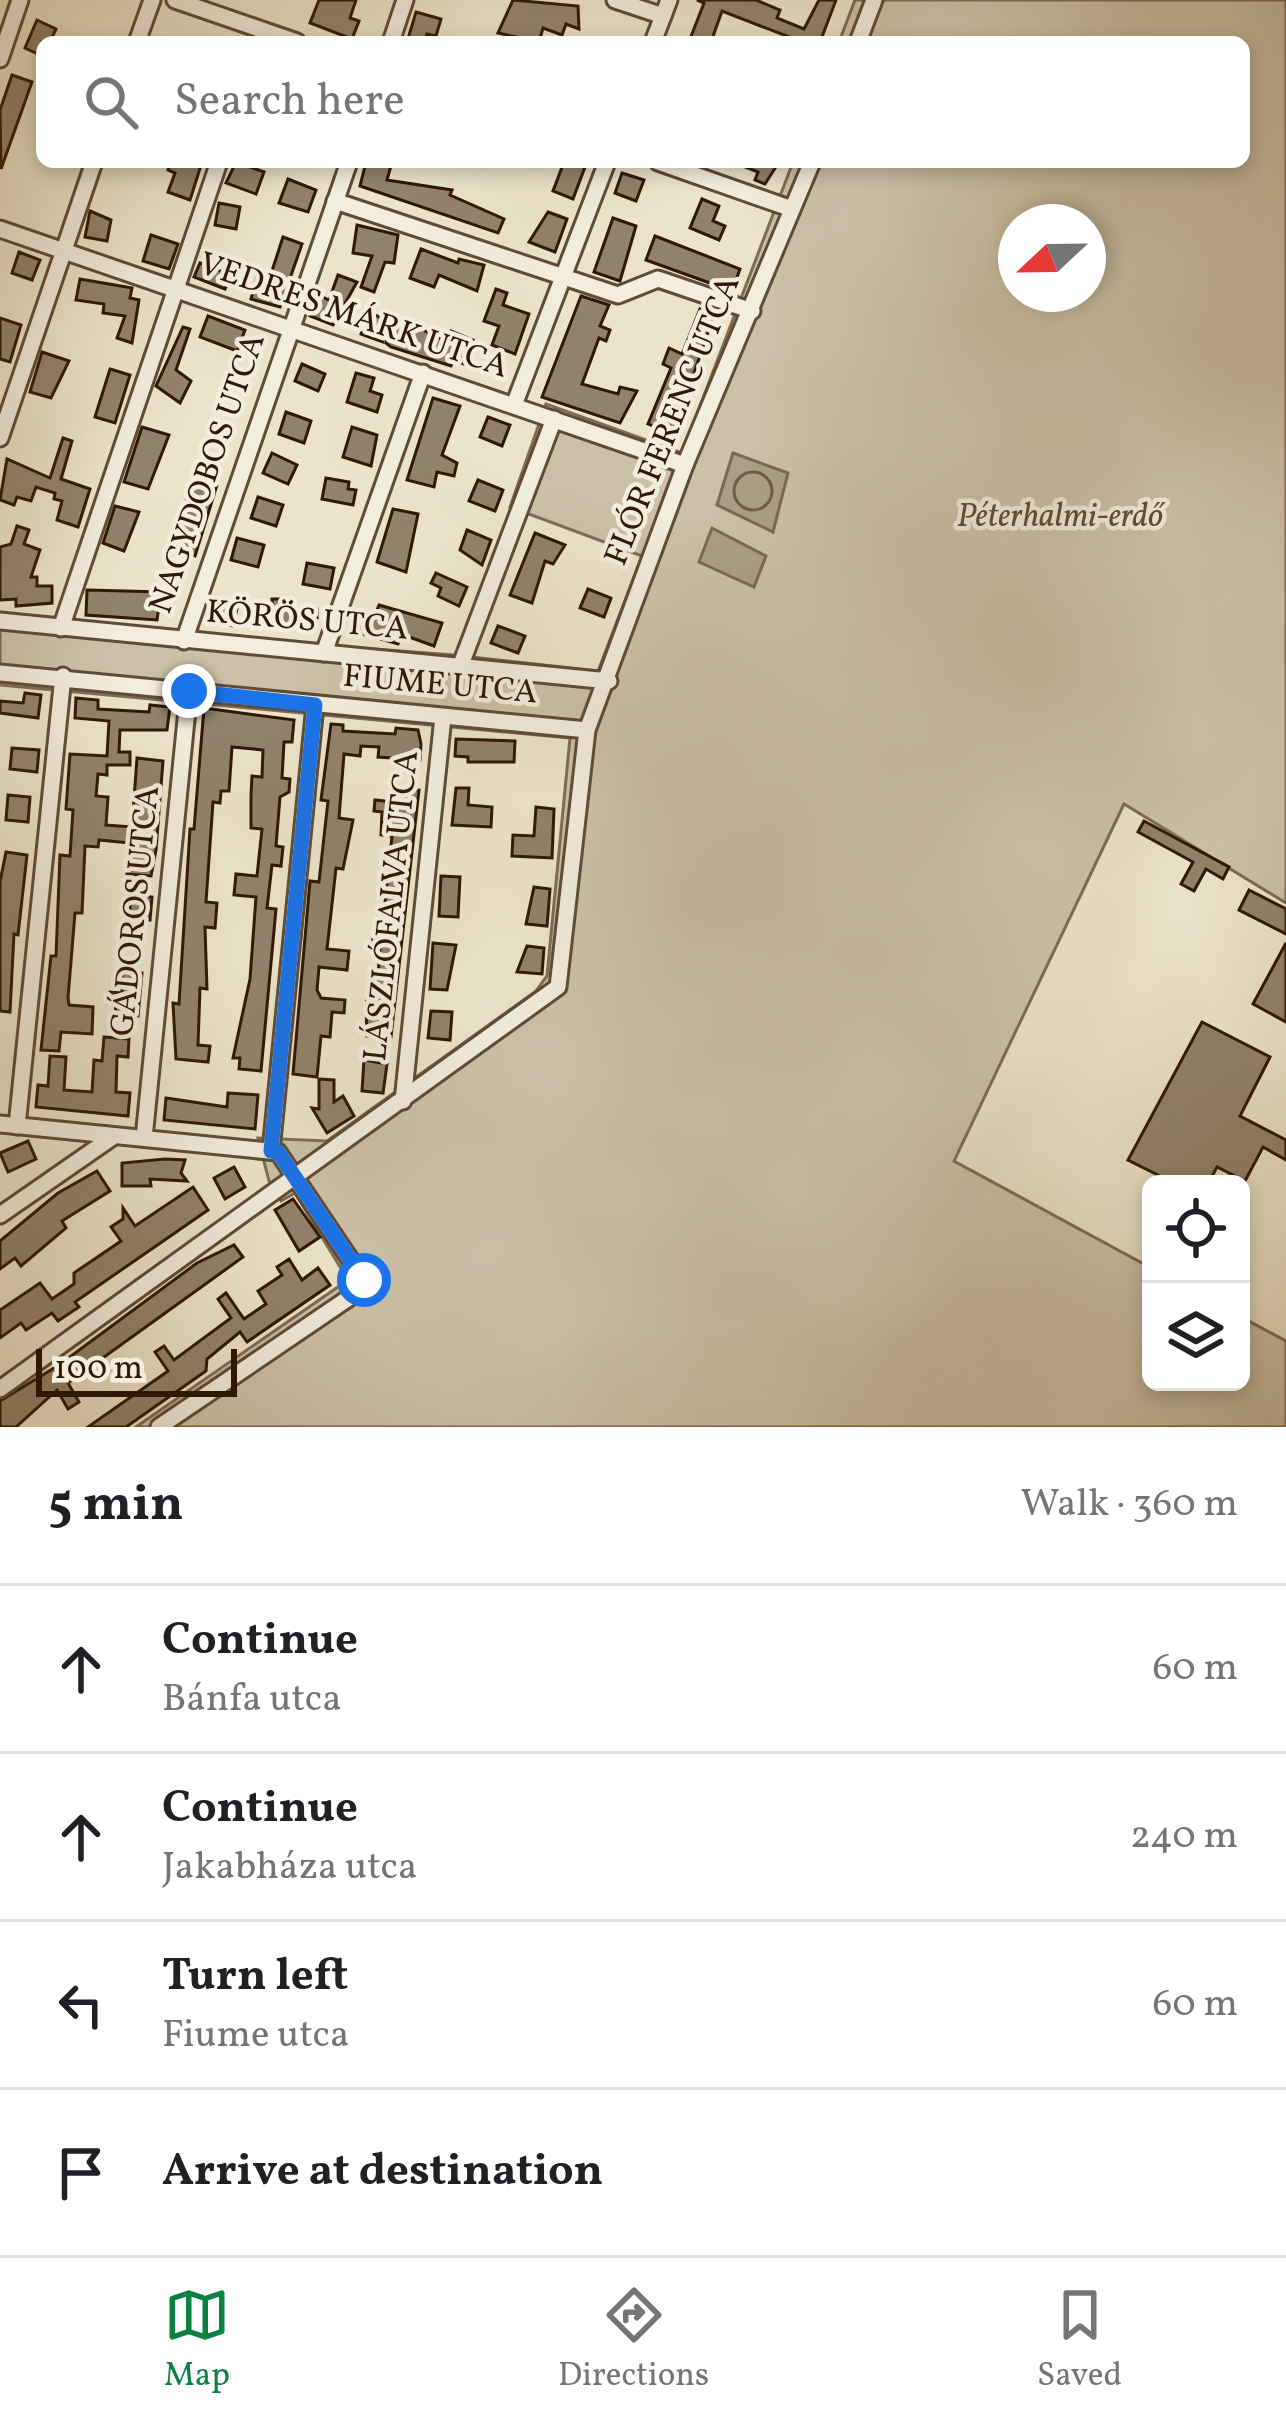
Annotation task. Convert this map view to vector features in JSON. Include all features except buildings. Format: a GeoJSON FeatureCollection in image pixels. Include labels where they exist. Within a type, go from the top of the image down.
{"type":"FeatureCollection","features":[{"type":"Feature","properties":{"kind":"street"},"geometry":{"type":"LineString","coordinates":[[0,59],[20,0]]}},
{"type":"Feature","properties":{"kind":"street"},"geometry":{"type":"LineString","coordinates":[[139,36],[152,0]]}},
{"type":"Feature","properties":{"kind":"street"},"geometry":{"type":"LineString","coordinates":[[175,0],[261,36]]}},
{"type":"Feature","properties":{"kind":"street"},"geometry":{"type":"LineString","coordinates":[[393,36],[405,0]]}},
{"type":"Feature","properties":{"kind":"street"},"geometry":{"type":"LineString","coordinates":[[615,0],[666,8]]}},
{"type":"Feature","properties":{"kind":"street"},"geometry":{"type":"LineString","coordinates":[[860,36],[874,0]]}},
{"type":"Feature","properties":{"kind":"street"},"geometry":{"type":"LineString","coordinates":[[0,437],[92,168]]}},
{"type":"Feature","properties":{"kind":"street"},"geometry":{"type":"LineString","coordinates":[[61,628],[217,168]]}},
{"type":"Feature","properties":{"kind":"street","name":"NAGYDOBOS UTCA"},"geometry":{"type":"LineString","coordinates":[[184,641],[347,168]]}},
{"type":"Feature","properties":{"kind":"street"},"geometry":{"type":"LineString","coordinates":[[514,405],[605,168]]}},
{"type":"Feature","properties":{"kind":"street"},"geometry":{"type":"LineString","coordinates":[[675,168],[792,209]]}},
{"type":"Feature","properties":{"kind":"street","name":"FLÓR FERENC UTCA"},"geometry":{"type":"LineString","coordinates":[[0,1388],[558,987],[587,730],[609,681],[685,465],[809,168]]}},
{"type":"Feature","properties":{"kind":"street"},"geometry":{"type":"LineString","coordinates":[[335,201],[623,296],[645,281],[658,279],[752,311]]}},
{"type":"Feature","properties":{"kind":"street","name":"VEDRES MÁRK UTCA"},"geometry":{"type":"LineString","coordinates":[[0,229],[685,465]]}},
{"type":"Feature","properties":{"kind":"street"},"geometry":{"type":"LineString","coordinates":[[324,653],[422,373]]}},
{"type":"Feature","properties":{"kind":"street"},"geometry":{"type":"LineString","coordinates":[[460,667],[554,419]]}},
{"type":"Feature","properties":{"kind":"street","name":"KÖRÖS UTCA"},"geometry":{"type":"LineString","coordinates":[[0,621],[609,681]]}},
{"type":"Feature","properties":{"kind":"street","name":"FIUME UTCA"},"geometry":{"type":"LineString","coordinates":[[0,673],[587,730]]}},
{"type":"Feature","properties":{"kind":"street"},"geometry":{"type":"LineString","coordinates":[[62,676],[9,1125],[278,1152],[364,1280],[362,1289],[159,1427]]}},
{"type":"Feature","properties":{"kind":"street","name":"GÁDOROS UTCA"},"geometry":{"type":"LineString","coordinates":[[144,1138],[189,691]]}},
{"type":"Feature","properties":{"kind":"street"},"geometry":{"type":"LineString","coordinates":[[271,1151],[315,705]]}},
{"type":"Feature","properties":{"kind":"street","name":"LÁSZLÓFALVA UTCA"},"geometry":{"type":"LineString","coordinates":[[403,1101],[442,717]]}},
{"type":"Feature","properties":{"kind":"street"},"geometry":{"type":"LineString","coordinates":[[0,1215],[114,1136]]}},
{"type":"Feature","properties":{"kind":"green space","name":"Péterhalmi-erdő"},"geometry":{"type":"Polygon","coordinates":[[[855,0],[1286,0],[1286,903],[1124,804],[954,1161],[1142,1263],[1142,1391],[1250,1391],[1250,1322],[1286,1341],[1286,1427],[136,1427],[348,1280],[295,1193],[281,1201],[269,1181],[258,1138],[327,1141],[536,991],[547,976],[570,738],[0,685],[0,621],[454,655],[598,671],[642,556],[510,507],[546,404],[682,453],[791,168],[1250,168],[1250,36],[841,36],[855,0]]]}},
{"type":"Feature","properties":{"kind":"water"},"geometry":{"type":"Polygon","coordinates":[[[733,453],[788,473],[773,532],[717,505],[733,453]]]}},
{"type":"Feature","properties":{"kind":"water"},"geometry":{"type":"Polygon","coordinates":[[[712,528],[766,556],[754,587],[699,562],[712,528]]]}},
{"type":"Feature","properties":{"kind":"route"},"geometry":{"type":"LineString","coordinates":[[189,691],[315,705],[271,1151],[278,1152],[296,1176],[364,1280]]}}]}
